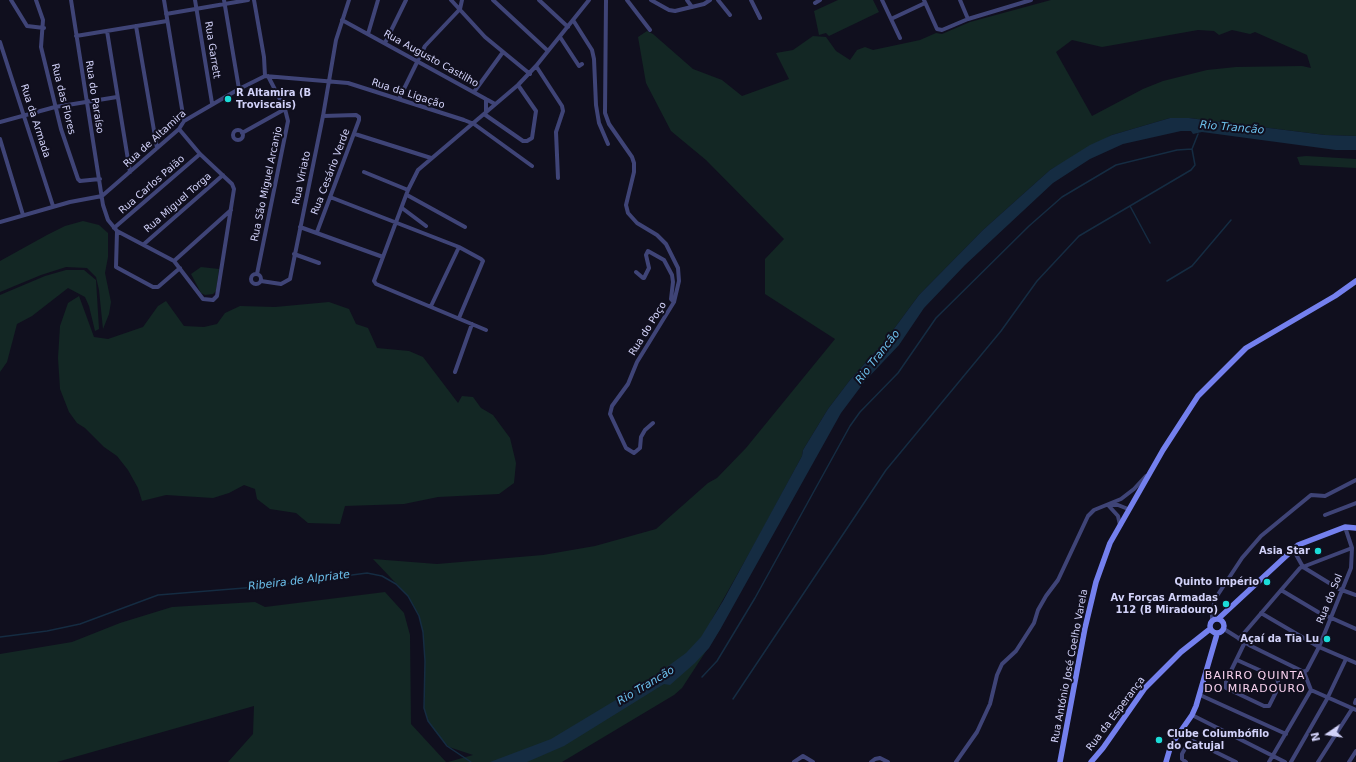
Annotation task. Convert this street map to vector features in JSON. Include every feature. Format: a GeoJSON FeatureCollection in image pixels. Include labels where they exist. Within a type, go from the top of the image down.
{"type":"FeatureCollection","features":[{"type":"Feature","properties":{"kind":"street"},"geometry":{"type":"LineString","coordinates":[[11,0],[27,26],[44,28]]}},
{"type":"Feature","properties":{"kind":"street","name":"Rua das Flores"},"geometry":{"type":"LineString","coordinates":[[36,0],[43,20],[44,28],[42,47],[55,107],[78,179],[80,181],[100,179]]}},
{"type":"Feature","properties":{"kind":"street","name":"Rua do Paraíso"},"geometry":{"type":"LineString","coordinates":[[71,0],[102,196],[108,220],[116,230]]}},
{"type":"Feature","properties":{"kind":"street"},"geometry":{"type":"LineString","coordinates":[[164,0],[184,121]]}},
{"type":"Feature","properties":{"kind":"street","name":"Rua Garrett"},"geometry":{"type":"LineString","coordinates":[[195,0],[212,103]]}},
{"type":"Feature","properties":{"kind":"street"},"geometry":{"type":"LineString","coordinates":[[166,14],[197,9],[224,2],[248,0]]}},
{"type":"Feature","properties":{"kind":"street"},"geometry":{"type":"LineString","coordinates":[[254,0],[266,76]]}},
{"type":"Feature","properties":{"kind":"street","name":"Rua Viriato"},"geometry":{"type":"LineString","coordinates":[[261,281],[282,284],[290,279],[323,116],[336,40],[348,0]]}},
{"type":"Feature","properties":{"kind":"street"},"geometry":{"type":"LineString","coordinates":[[368,34],[378,0]]}},
{"type":"Feature","properties":{"kind":"street"},"geometry":{"type":"LineString","coordinates":[[385,43],[406,0]]}},
{"type":"Feature","properties":{"kind":"street"},"geometry":{"type":"LineString","coordinates":[[451,0],[473,25],[530,74]]}},
{"type":"Feature","properties":{"kind":"street"},"geometry":{"type":"LineString","coordinates":[[399,99],[425,46],[460,10],[462,0]]}},
{"type":"Feature","properties":{"kind":"street"},"geometry":{"type":"LineString","coordinates":[[493,0],[548,51]]}},
{"type":"Feature","properties":{"kind":"street"},"geometry":{"type":"LineString","coordinates":[[539,0],[568,27]]}},
{"type":"Feature","properties":{"kind":"street"},"geometry":{"type":"LineString","coordinates":[[486,330],[376,284],[374,281],[407,192],[418,170],[474,124],[530,74],[588,2],[582,0]]}},
{"type":"Feature","properties":{"kind":"street","name":"Rua do Poço"},"geometry":{"type":"LineString","coordinates":[[606,0],[604,41],[606,55],[604,78],[605,112],[609,124],[632,157],[634,163],[634,172],[626,206],[628,213],[637,223],[657,235],[666,244],[678,268],[679,281],[674,302],[636,362],[628,384],[609,411],[626,448],[631,452],[637,452],[645,430],[653,423]]}},
{"type":"Feature","properties":{"kind":"street"},"geometry":{"type":"LineString","coordinates":[[626,0],[650,30]]}},
{"type":"Feature","properties":{"kind":"street"},"geometry":{"type":"LineString","coordinates":[[651,0],[669,10],[692,7],[710,0]]}},
{"type":"Feature","properties":{"kind":"street"},"geometry":{"type":"LineString","coordinates":[[687,0],[692,7]]}},
{"type":"Feature","properties":{"kind":"street"},"geometry":{"type":"LineString","coordinates":[[718,0],[730,15]]}},
{"type":"Feature","properties":{"kind":"street"},"geometry":{"type":"LineString","coordinates":[[751,0],[760,18]]}},
{"type":"Feature","properties":{"kind":"street"},"geometry":{"type":"LineString","coordinates":[[815,3],[820,0]]}},
{"type":"Feature","properties":{"kind":"street"},"geometry":{"type":"LineString","coordinates":[[882,0],[900,38]]}},
{"type":"Feature","properties":{"kind":"street"},"geometry":{"type":"LineString","coordinates":[[960,0],[968,19]]}},
{"type":"Feature","properties":{"kind":"street"},"geometry":{"type":"LineString","coordinates":[[891,19],[924,2],[937,29],[942,30],[968,19],[1031,0]]}},
{"type":"Feature","properties":{"kind":"street"},"geometry":{"type":"LineString","coordinates":[[224,2],[239,89]]}},
{"type":"Feature","properties":{"kind":"street","name":"Rua Augusto Castilho"},"geometry":{"type":"LineString","coordinates":[[342,20],[495,104]]}},
{"type":"Feature","properties":{"kind":"street"},"geometry":{"type":"LineString","coordinates":[[573,20],[592,50],[594,59],[596,105],[601,128],[608,144]]}},
{"type":"Feature","properties":{"kind":"street"},"geometry":{"type":"LineString","coordinates":[[76,36],[167,21]]}},
{"type":"Feature","properties":{"kind":"street"},"geometry":{"type":"LineString","coordinates":[[136,26],[157,148]]}},
{"type":"Feature","properties":{"kind":"street"},"geometry":{"type":"LineString","coordinates":[[107,31],[130,172]]}},
{"type":"Feature","properties":{"kind":"street"},"geometry":{"type":"LineString","coordinates":[[560,37],[579,66],[582,64]]}},
{"type":"Feature","properties":{"kind":"street","name":"Rua da Armada"},"geometry":{"type":"LineString","coordinates":[[0,42],[53,206]]}},
{"type":"Feature","properties":{"kind":"street"},"geometry":{"type":"LineString","coordinates":[[474,92],[503,52]]}},
{"type":"Feature","properties":{"kind":"street"},"geometry":{"type":"LineString","coordinates":[[536,66],[562,106],[563,112],[556,132],[558,178]]}},
{"type":"Feature","properties":{"kind":"street","name":"Rua da Ligação"},"geometry":{"type":"LineString","coordinates":[[266,76],[328,80],[348,83],[474,124],[532,166]]}},
{"type":"Feature","properties":{"kind":"street","name":"Rua de Altamira"},"geometry":{"type":"LineString","coordinates":[[102,196],[179,128],[184,121],[212,103],[266,76]]}},
{"type":"Feature","properties":{"kind":"street","name":"Rua São Miguel Arcanjo"},"geometry":{"type":"LineString","coordinates":[[257,274],[288,121],[285,109],[266,76]]}},
{"type":"Feature","properties":{"kind":"street"},"geometry":{"type":"LineString","coordinates":[[485,114],[523,141],[527,141],[532,138],[536,111],[518,85]]}},
{"type":"Feature","properties":{"kind":"street"},"geometry":{"type":"LineString","coordinates":[[0,122],[55,107],[117,97]]}},
{"type":"Feature","properties":{"kind":"street","name":"Rua Augusto Castilho"},"geometry":{"type":"LineString","coordinates":[[485,114],[486,99]]}},
{"type":"Feature","properties":{"kind":"street"},"geometry":{"type":"LineString","coordinates":[[242,133],[285,109]]}},
{"type":"Feature","properties":{"kind":"street","name":"Rua Cesário Verde"},"geometry":{"type":"LineString","coordinates":[[317,232],[355,134],[359,117],[323,116]]}},
{"type":"Feature","properties":{"kind":"street"},"geometry":{"type":"LineString","coordinates":[[179,128],[200,154],[223,175],[234,189],[218,296],[209,301],[203,299],[180,268],[174,260],[116,230],[116,267],[153,288],[158,288],[180,268]]}},
{"type":"Feature","properties":{"kind":"street"},"geometry":{"type":"LineString","coordinates":[[355,134],[431,158]]}},
{"type":"Feature","properties":{"kind":"street"},"geometry":{"type":"LineString","coordinates":[[0,140],[23,215]]}},
{"type":"Feature","properties":{"kind":"street","name":"Rua Carlos Paião"},"geometry":{"type":"LineString","coordinates":[[116,230],[200,154]]}},
{"type":"Feature","properties":{"kind":"street"},"geometry":{"type":"LineString","coordinates":[[364,172],[407,192],[465,227]]}},
{"type":"Feature","properties":{"kind":"street","name":"Rua Miguel Torga"},"geometry":{"type":"LineString","coordinates":[[144,244],[223,175]]}},
{"type":"Feature","properties":{"kind":"street"},"geometry":{"type":"LineString","coordinates":[[0,222],[53,206],[102,196]]}},
{"type":"Feature","properties":{"kind":"street"},"geometry":{"type":"LineString","coordinates":[[330,197],[459,247],[483,261],[459,318]]}},
{"type":"Feature","properties":{"kind":"street"},"geometry":{"type":"LineString","coordinates":[[402,208],[426,226]]}},
{"type":"Feature","properties":{"kind":"street"},"geometry":{"type":"LineString","coordinates":[[174,260],[232,210]]}},
{"type":"Feature","properties":{"kind":"street"},"geometry":{"type":"LineString","coordinates":[[300,227],[383,257]]}},
{"type":"Feature","properties":{"kind":"street"},"geometry":{"type":"LineString","coordinates":[[431,306],[459,247]]}},
{"type":"Feature","properties":{"kind":"street"},"geometry":{"type":"LineString","coordinates":[[636,272],[644,278],[649,268],[646,254],[648,251],[664,260],[672,275],[673,282],[671,299],[674,302]]}},
{"type":"Feature","properties":{"kind":"street"},"geometry":{"type":"LineString","coordinates":[[294,254],[319,263]]}},
{"type":"Feature","properties":{"kind":"street"},"geometry":{"type":"LineString","coordinates":[[257,274],[260,276],[261,281],[257,284],[252,281],[252,276],[257,274]]}},
{"type":"Feature","properties":{"kind":"street","name":"Rua António José Coelho Varela"},"geometry":{"type":"LineString","coordinates":[[1060,762],[1085,628],[1096,582],[1110,543],[1150,471],[1198,396],[1246,348],[1335,296],[1356,281]]}},
{"type":"Feature","properties":{"kind":"street"},"geometry":{"type":"LineString","coordinates":[[455,372],[472,324]]}},
{"type":"Feature","properties":{"kind":"street"},"geometry":{"type":"LineString","coordinates":[[956,762],[976,732],[990,704],[997,675],[1002,664],[1016,651],[1034,623],[1038,610],[1058,580],[1088,516],[1094,510],[1121,499],[1134,489],[1150,471]]}},
{"type":"Feature","properties":{"kind":"street"},"geometry":{"type":"LineString","coordinates":[[1318,762],[1354,709],[1327,699],[1310,690],[1304,672],[1245,642],[1224,629],[1212,614],[1215,599],[1242,558],[1261,536],[1311,495],[1325,496],[1355,481]]}},
{"type":"Feature","properties":{"kind":"street"},"geometry":{"type":"LineString","coordinates":[[1325,514],[1356,503]]}},
{"type":"Feature","properties":{"kind":"street"},"geometry":{"type":"LineString","coordinates":[[1108,505],[1118,505],[1128,509]]}},
{"type":"Feature","properties":{"kind":"street"},"geometry":{"type":"LineString","coordinates":[[1108,505],[1118,516],[1120,525]]}},
{"type":"Feature","properties":{"kind":"street"},"geometry":{"type":"LineString","coordinates":[[1216,634],[1210,629],[1217,620],[1292,548],[1345,527],[1356,528]]}},
{"type":"Feature","properties":{"kind":"street","name":"Rua do Sol"},"geometry":{"type":"LineString","coordinates":[[1304,672],[1308,670],[1319,647],[1351,568],[1352,548],[1345,527]]}},
{"type":"Feature","properties":{"kind":"street"},"geometry":{"type":"LineString","coordinates":[[1292,548],[1303,567],[1342,590],[1356,595]]}},
{"type":"Feature","properties":{"kind":"street"},"geometry":{"type":"LineString","coordinates":[[1239,638],[1297,571],[1303,567],[1352,548]]}},
{"type":"Feature","properties":{"kind":"street"},"geometry":{"type":"LineString","coordinates":[[1281,590],[1302,604],[1356,629]]}},
{"type":"Feature","properties":{"kind":"street"},"geometry":{"type":"LineString","coordinates":[[1261,613],[1319,647],[1356,663]]}},
{"type":"Feature","properties":{"kind":"street","name":"Rua da Esperança"},"geometry":{"type":"LineString","coordinates":[[1091,762],[1103,748],[1145,688],[1181,652],[1210,629]]}},
{"type":"Feature","properties":{"kind":"street"},"geometry":{"type":"LineString","coordinates":[[1166,762],[1171,745],[1192,715],[1200,695],[1216,634],[1224,629]]}},
{"type":"Feature","properties":{"kind":"street"},"geometry":{"type":"LineString","coordinates":[[1238,660],[1277,678],[1279,686],[1269,706],[1264,706],[1226,688],[1226,681],[1238,660],[1245,642]]}},
{"type":"Feature","properties":{"kind":"street"},"geometry":{"type":"LineString","coordinates":[[1291,762],[1327,699],[1346,658]]}},
{"type":"Feature","properties":{"kind":"street"},"geometry":{"type":"LineString","coordinates":[[1269,762],[1310,690]]}},
{"type":"Feature","properties":{"kind":"street"},"geometry":{"type":"LineString","coordinates":[[1200,695],[1286,734]]}},
{"type":"Feature","properties":{"kind":"street"},"geometry":{"type":"LineString","coordinates":[[1192,715],[1285,762]]}},
{"type":"Feature","properties":{"kind":"street"},"geometry":{"type":"LineString","coordinates":[[1184,760],[1187,745],[1193,741],[1236,762]]}},
{"type":"Feature","properties":{"kind":"street"},"geometry":{"type":"LineString","coordinates":[[1349,762],[1356,751]]}},
{"type":"Feature","properties":{"kind":"street"},"geometry":{"type":"LineString","coordinates":[[796,762],[804,756],[813,762]]}},
{"type":"Feature","properties":{"kind":"street"},"geometry":{"type":"LineString","coordinates":[[871,762],[880,758],[888,762]]}},
{"type":"Feature","properties":{"kind":"green space"},"geometry":{"type":"Polygon","coordinates":[[[838,0],[873,0],[879,12],[829,36],[826,33],[819,35],[814,11],[838,0]]]}},
{"type":"Feature","properties":{"kind":"green space"},"geometry":{"type":"Polygon","coordinates":[[[1051,0],[1356,0],[1356,136],[1325,135],[1189,118],[1170,118],[1112,135],[1050,170],[983,230],[919,295],[885,341],[850,380],[828,409],[803,450],[802,456],[759,536],[711,621],[721,628],[682,688],[674,695],[562,762],[448,762],[473,755],[449,747],[428,721],[424,708],[425,661],[423,632],[419,616],[408,596],[373,559],[437,564],[543,555],[595,546],[656,529],[708,483],[717,478],[746,448],[835,339],[765,294],[765,259],[784,239],[706,160],[671,131],[646,83],[638,37],[647,31],[653,34],[693,69],[722,80],[742,96],[789,79],[776,53],[793,50],[813,36],[826,37],[836,51],[850,60],[857,50],[865,47],[873,50],[920,40],[936,33],[942,34],[970,22],[1051,0]],[[1198,30],[1102,47],[1072,40],[1056,52],[1092,116],[1143,89],[1163,81],[1207,70],[1236,67],[1302,66],[1311,68],[1307,55],[1255,32],[1250,34],[1232,30],[1219,35],[1214,31],[1198,30]]]}},
{"type":"Feature","properties":{"kind":"green space"},"geometry":{"type":"Polygon","coordinates":[[[1306,156],[1356,159],[1356,168],[1300,165],[1297,157],[1306,156]]]}},
{"type":"Feature","properties":{"kind":"green space"},"geometry":{"type":"Polygon","coordinates":[[[83,221],[99,225],[108,233],[108,257],[105,273],[111,302],[109,314],[103,329],[99,290],[96,277],[87,268],[66,267],[41,275],[0,292],[0,261],[65,226],[83,221]]]}},
{"type":"Feature","properties":{"kind":"green space"},"geometry":{"type":"Polygon","coordinates":[[[201,267],[219,269],[216,291],[213,294],[205,295],[201,293],[191,274],[201,267]]]}},
{"type":"Feature","properties":{"kind":"green space"},"geometry":{"type":"Polygon","coordinates":[[[66,270],[84,270],[96,280],[99,329],[95,331],[89,306],[85,297],[68,288],[32,316],[17,324],[7,362],[0,372],[0,295],[45,276],[66,270]]]}},
{"type":"Feature","properties":{"kind":"green space"},"geometry":{"type":"Polygon","coordinates":[[[79,296],[94,337],[108,339],[143,327],[158,306],[166,301],[184,326],[204,327],[217,324],[225,313],[240,306],[275,307],[329,302],[349,309],[356,324],[368,328],[377,348],[409,351],[423,357],[458,403],[462,396],[473,397],[481,408],[493,415],[510,438],[516,463],[514,483],[499,494],[438,497],[404,504],[345,506],[340,524],[308,523],[296,513],[270,509],[257,499],[255,489],[244,485],[229,493],[213,498],[166,495],[142,501],[138,488],[128,470],[117,456],[104,447],[85,428],[77,423],[69,412],[60,389],[58,358],[60,326],[68,303],[79,296]]]}},
{"type":"Feature","properties":{"kind":"green space"},"geometry":{"type":"Polygon","coordinates":[[[385,592],[404,613],[410,635],[411,724],[446,762],[228,762],[253,734],[254,706],[57,762],[0,762],[0,654],[72,642],[120,623],[172,607],[255,602],[265,607],[385,592]]]}},
{"type":"Feature","properties":{"kind":"water","name":"Rio Trancão"},"geometry":{"type":"Polygon","coordinates":[[[1170,118],[1189,118],[1325,135],[1356,136],[1356,150],[1336,150],[1202,132],[1193,134],[1191,131],[1181,131],[1123,144],[1090,159],[1053,183],[965,265],[924,308],[899,345],[865,381],[841,413],[721,628],[709,648],[695,663],[670,685],[664,684],[564,746],[527,762],[490,762],[551,739],[649,680],[686,653],[701,637],[723,601],[802,456],[803,450],[828,409],[850,380],[885,341],[919,295],[983,230],[1050,170],[1090,145],[1112,135],[1170,118]]]}},
{"type":"Feature","properties":{"kind":"waterway","name":"Rio Trancão"},"geometry":{"type":"LineString","coordinates":[[733,699],[886,470],[1001,331],[1037,281],[1079,236],[1191,170],[1195,165],[1192,149],[1198,134]]}},
{"type":"Feature","properties":{"kind":"waterway"},"geometry":{"type":"LineString","coordinates":[[702,677],[717,661],[755,598],[850,426],[860,412],[898,373],[936,318],[1029,226],[1062,197],[1116,165],[1177,150],[1192,149]]}},
{"type":"Feature","properties":{"kind":"waterway"},"geometry":{"type":"LineString","coordinates":[[1130,206],[1150,243]]}},
{"type":"Feature","properties":{"kind":"waterway"},"geometry":{"type":"LineString","coordinates":[[1167,281],[1192,266],[1231,220]]}},
{"type":"Feature","properties":{"kind":"waterway","name":"Ribeira de Alpriate"},"geometry":{"type":"LineString","coordinates":[[0,637],[47,631],[80,624],[158,595],[269,586],[367,573],[382,576],[396,584],[408,596],[419,616],[423,632],[425,661],[424,708],[428,721],[447,746],[471,762]]}},
{"type":"Feature","properties":{"kind":"place","name":"R Altamira (B Troviscais)"},"geometry":{"type":"Point","coordinates":[228,99]}},
{"type":"Feature","properties":{"kind":"place","name":"Asia Star"},"geometry":{"type":"Point","coordinates":[1318,551]}},
{"type":"Feature","properties":{"kind":"place","name":"Quinto Império"},"geometry":{"type":"Point","coordinates":[1267,582]}},
{"type":"Feature","properties":{"kind":"place","name":"Av Forças Armadas 112 (B Miradouro)"},"geometry":{"type":"Point","coordinates":[1226,604]}},
{"type":"Feature","properties":{"kind":"place","name":"Açaí da Tia Lu"},"geometry":{"type":"Point","coordinates":[1327,639]}},
{"type":"Feature","properties":{"kind":"place","name":"Clube Columbófilo do Catujal"},"geometry":{"type":"Point","coordinates":[1159,740]}},
{"type":"Feature","properties":{"kind":"district","name":"BAIRRO QUINTA DO MIRADOURO"},"geometry":{"type":"Point","coordinates":[1255,682]}}]}
